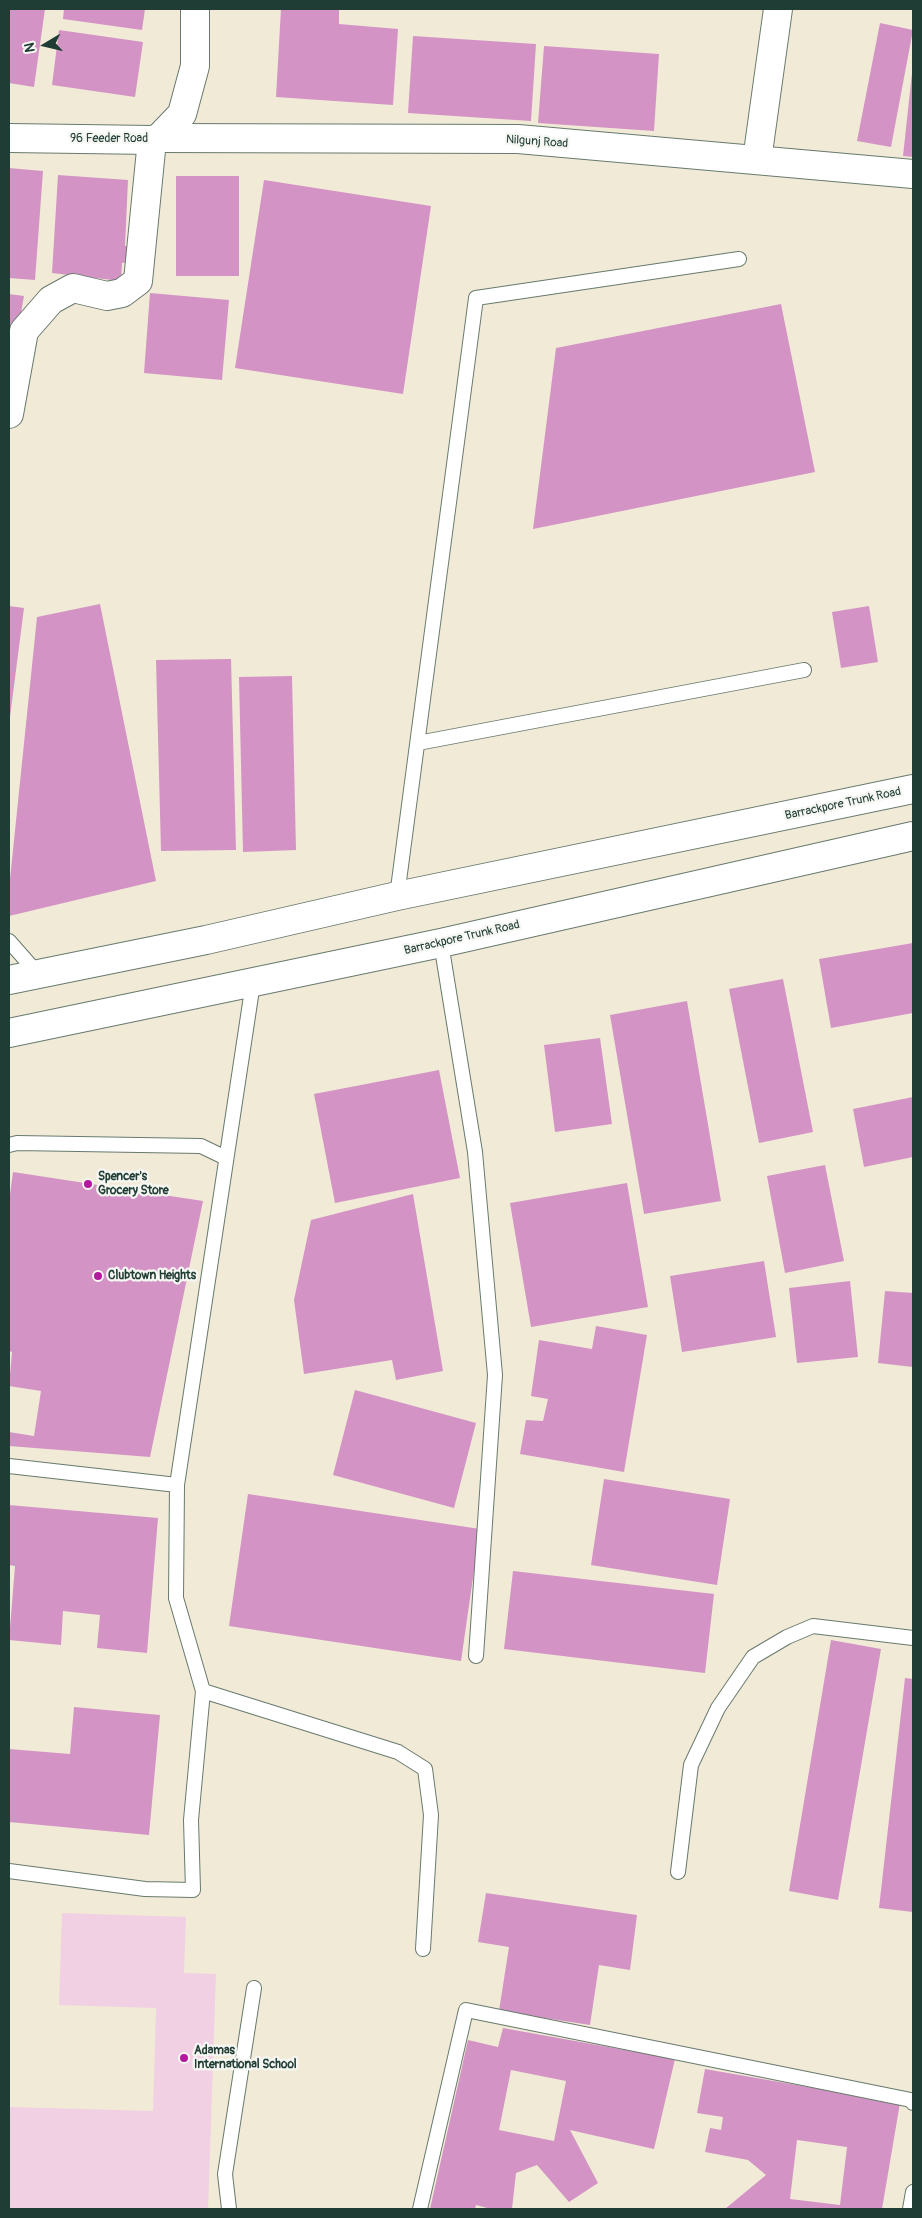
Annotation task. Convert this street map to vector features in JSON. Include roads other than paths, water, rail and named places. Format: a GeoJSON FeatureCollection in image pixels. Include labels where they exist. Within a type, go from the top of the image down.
{"type":"FeatureCollection","features":[{"type":"Feature","properties":{"kind":"main road","name":"96 Feeder Road"},"geometry":{"type":"LineString","coordinates":[[9,138],[156,139],[182,114],[195,66],[195,9]]}},
{"type":"Feature","properties":{"kind":"main road"},"geometry":{"type":"LineString","coordinates":[[758,160],[778,9]]}},
{"type":"Feature","properties":{"kind":"main road","name":"Nilgunj Road"},"geometry":{"type":"LineString","coordinates":[[156,139],[518,139],[913,174]]}},
{"type":"Feature","properties":{"kind":"main road"},"geometry":{"type":"LineString","coordinates":[[9,414],[24,331],[51,300],[73,288],[107,296],[122,293],[138,281],[156,139]]}},
{"type":"Feature","properties":{"kind":"main road","name":"Barrackpore Trunk Road"},"geometry":{"type":"LineString","coordinates":[[9,980],[206,940],[397,896],[913,789]]}},
{"type":"Feature","properties":{"kind":"main road","name":"Barrackpore Trunk Road"},"geometry":{"type":"LineString","coordinates":[[9,1033],[441,943],[913,836]]}},
{"type":"Feature","properties":{"kind":"lane"},"geometry":{"type":"LineString","coordinates":[[397,896],[476,298],[739,258]]}},
{"type":"Feature","properties":{"kind":"lane"},"geometry":{"type":"LineString","coordinates":[[418,743],[804,670]]}},
{"type":"Feature","properties":{"kind":"lane"},"geometry":{"type":"LineString","coordinates":[[9,941],[38,974]]}},
{"type":"Feature","properties":{"kind":"lane"},"geometry":{"type":"LineString","coordinates":[[441,943],[475,1152],[495,1376],[476,1656]]}},
{"type":"Feature","properties":{"kind":"lane"},"geometry":{"type":"LineString","coordinates":[[9,1871],[146,1889],[193,1890],[191,1820],[203,1691],[176,1598],[177,1485],[253,983]]}},
{"type":"Feature","properties":{"kind":"lane"},"geometry":{"type":"LineString","coordinates":[[9,1145],[17,1143],[201,1146],[226,1158]]}},
{"type":"Feature","properties":{"kind":"lane"},"geometry":{"type":"LineString","coordinates":[[9,1466],[177,1485]]}},
{"type":"Feature","properties":{"kind":"lane"},"geometry":{"type":"LineString","coordinates":[[678,1872],[691,1765],[718,1708],[753,1657],[787,1637],[813,1626],[913,1638]]}},
{"type":"Feature","properties":{"kind":"lane"},"geometry":{"type":"LineString","coordinates":[[203,1691],[398,1752],[425,1769],[431,1815],[423,1948]]}},
{"type":"Feature","properties":{"kind":"lane"},"geometry":{"type":"LineString","coordinates":[[229,2209],[225,2174],[254,1988]]}},
{"type":"Feature","properties":{"kind":"lane"},"geometry":{"type":"LineString","coordinates":[[420,2209],[466,2010],[911,2100],[913,2104]]}},
{"type":"Feature","properties":{"kind":"lane"},"geometry":{"type":"LineString","coordinates":[[910,2209],[913,2192]]}},
{"type":"Feature","properties":{"kind":"place","name":"Spencer's Grocery Store"},"geometry":{"type":"Point","coordinates":[88,1184]}},
{"type":"Feature","properties":{"kind":"place","name":"Clubtown Heights"},"geometry":{"type":"Point","coordinates":[98,1276]}},
{"type":"Feature","properties":{"kind":"place","name":"Adamas International School"},"geometry":{"type":"Point","coordinates":[184,2058]}}]}
